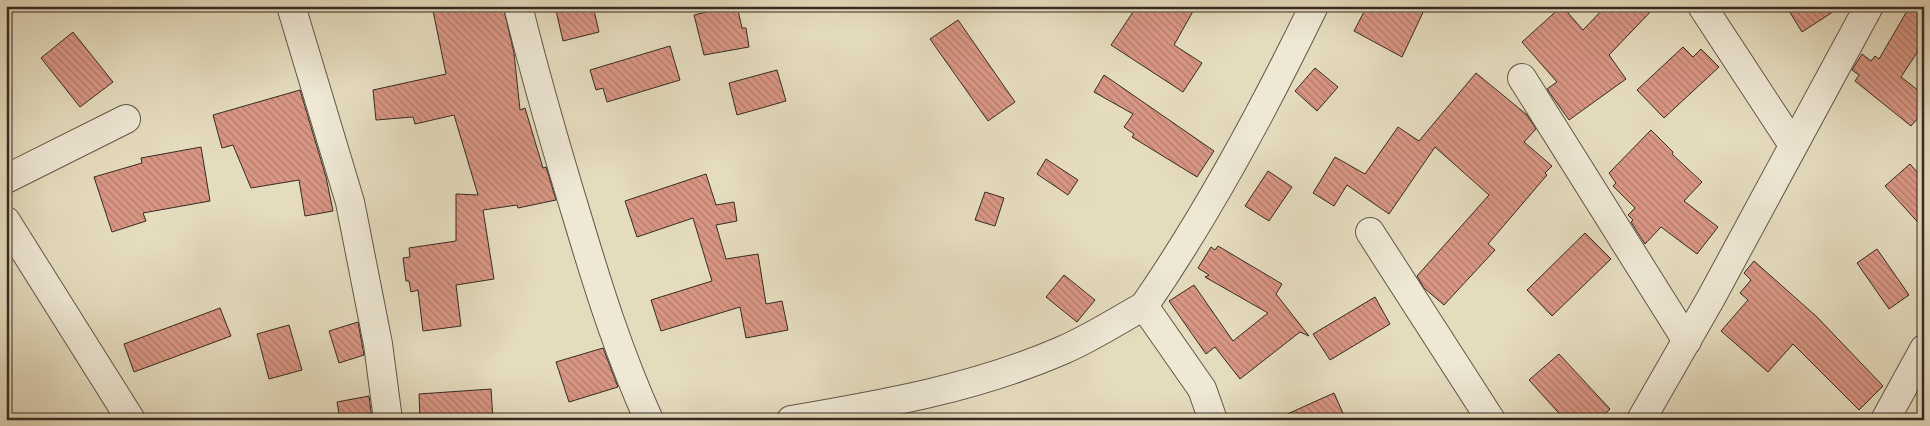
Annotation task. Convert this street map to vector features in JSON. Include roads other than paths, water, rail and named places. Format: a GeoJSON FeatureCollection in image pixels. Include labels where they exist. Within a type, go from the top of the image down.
{"type":"FeatureCollection","features":[{"type":"Feature","properties":{"kind":"street"},"geometry":{"type":"LineString","coordinates":[[290,6],[350,202],[378,344],[388,420]]}},
{"type":"Feature","properties":{"kind":"street"},"geometry":{"type":"LineString","coordinates":[[518,6],[541,98],[604,307],[629,377],[648,420]]}},
{"type":"Feature","properties":{"kind":"street"},"geometry":{"type":"LineString","coordinates":[[791,420],[892,403],[972,384],[1064,350],[1144,306],[1199,219],[1282,72],[1314,6]]}},
{"type":"Feature","properties":{"kind":"street"},"geometry":{"type":"LineString","coordinates":[[1702,6],[1793,145]]}},
{"type":"Feature","properties":{"kind":"street"},"geometry":{"type":"LineString","coordinates":[[1641,420],[1687,340],[1869,6]]}},
{"type":"Feature","properties":{"kind":"street"},"geometry":{"type":"LineString","coordinates":[[1522,78],[1687,340]]}},
{"type":"Feature","properties":{"kind":"street"},"geometry":{"type":"LineString","coordinates":[[6,179],[126,119]]}},
{"type":"Feature","properties":{"kind":"street"},"geometry":{"type":"LineString","coordinates":[[6,221],[131,420]]}},
{"type":"Feature","properties":{"kind":"street"},"geometry":{"type":"LineString","coordinates":[[1370,232],[1490,420]]}},
{"type":"Feature","properties":{"kind":"street"},"geometry":{"type":"LineString","coordinates":[[1144,306],[1202,389],[1212,420]]}},
{"type":"Feature","properties":{"kind":"street"},"geometry":{"type":"LineString","coordinates":[[1885,420],[1924,349]]}}]}
